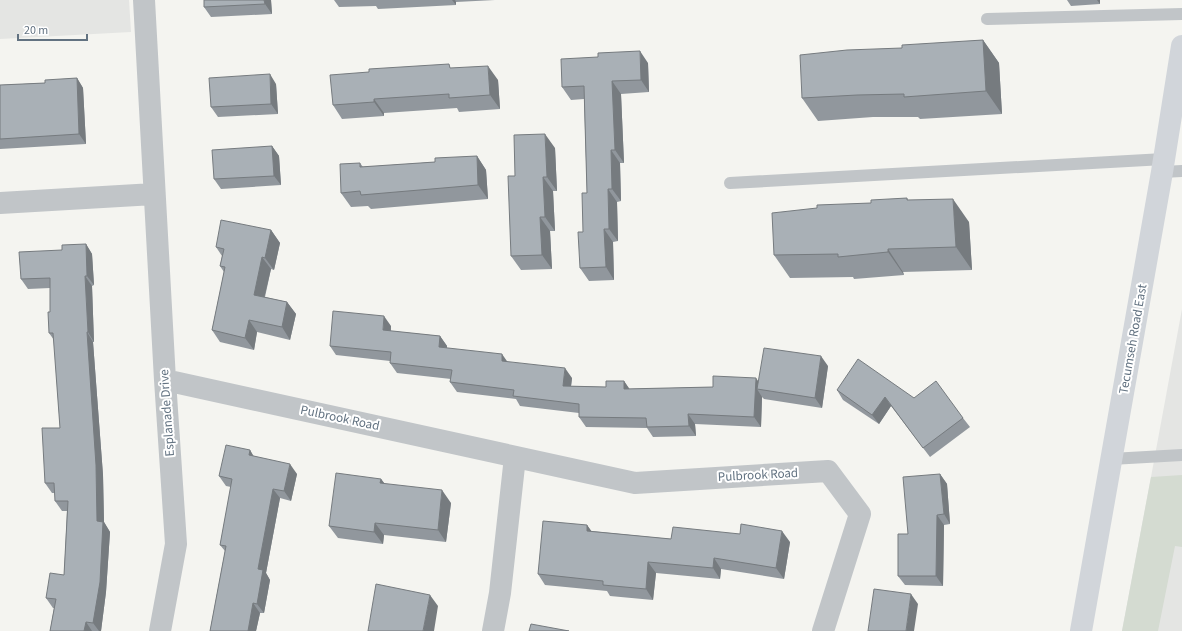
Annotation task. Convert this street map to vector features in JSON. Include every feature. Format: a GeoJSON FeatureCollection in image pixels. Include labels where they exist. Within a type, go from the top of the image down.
{"type":"FeatureCollection","features":[{"type":"Feature","properties":{"kind":"main road","name":"Tecumseh Road East"},"geometry":{"type":"LineString","coordinates":[[1081,631],[1112,459],[1169,167],[1182,46]]}},
{"type":"Feature","properties":{"kind":"street","name":"Esplanade Drive"},"geometry":{"type":"LineString","coordinates":[[144,0],[154,194],[176,544],[160,631]]}},
{"type":"Feature","properties":{"kind":"street"},"geometry":{"type":"LineString","coordinates":[[0,203],[154,194]]}},
{"type":"Feature","properties":{"kind":"street","name":"Pulbrook Road"},"geometry":{"type":"LineString","coordinates":[[165,380],[635,483],[828,471],[860,514],[823,631]]}},
{"type":"Feature","properties":{"kind":"street"},"geometry":{"type":"LineString","coordinates":[[493,631],[500,593],[515,457]]}},
{"type":"Feature","properties":{"kind":"lane"},"geometry":{"type":"LineString","coordinates":[[987,19],[1182,14]]}},
{"type":"Feature","properties":{"kind":"lane"},"geometry":{"type":"LineString","coordinates":[[730,183],[1169,167]]}},
{"type":"Feature","properties":{"kind":"lane"},"geometry":{"type":"LineString","coordinates":[[1112,459],[1182,455]]}},
{"type":"Feature","properties":{"kind":"shaded area"},"geometry":{"type":"Polygon","coordinates":[[[0,0],[129,0],[131,32],[0,39],[0,0]]]}},
{"type":"Feature","properties":{"kind":"shaded area"},"geometry":{"type":"Polygon","coordinates":[[[1182,309],[1182,631],[1122,631],[1151,477],[1182,309]]]}},
{"type":"Feature","properties":{"kind":"shaded area"},"geometry":{"type":"Polygon","coordinates":[[[1182,475],[1182,547],[1175,546],[1158,631],[1122,631],[1151,477],[1182,475]]]}},
{"type":"Feature","properties":{"kind":"building"},"geometry":{"type":"Polygon","coordinates":[[[204,0],[264,0],[265,4],[204,7],[204,0]]]}},
{"type":"Feature","properties":{"kind":"building"},"geometry":{"type":"Polygon","coordinates":[[[983,40],[986,91],[904,97],[904,94],[802,98],[800,55],[847,50],[902,48],[902,45],[983,40]]]}},
{"type":"Feature","properties":{"kind":"building"},"geometry":{"type":"Polygon","coordinates":[[[640,51],[641,80],[612,81],[615,150],[611,150],[612,189],[608,189],[609,229],[604,229],[606,267],[580,268],[578,232],[583,232],[582,193],[587,193],[584,86],[562,87],[561,59],[598,57],[598,53],[640,51]]]}},
{"type":"Feature","properties":{"kind":"building"},"geometry":{"type":"Polygon","coordinates":[[[449,64],[450,68],[488,66],[490,95],[449,98],[449,94],[374,99],[374,102],[333,105],[330,75],[369,72],[369,69],[449,64]]]}},
{"type":"Feature","properties":{"kind":"building"},"geometry":{"type":"Polygon","coordinates":[[[270,74],[271,104],[211,107],[209,78],[270,74]]]}},
{"type":"Feature","properties":{"kind":"building"},"geometry":{"type":"Polygon","coordinates":[[[77,78],[79,134],[0,139],[0,85],[45,83],[45,80],[77,78]]]}},
{"type":"Feature","properties":{"kind":"building"},"geometry":{"type":"Polygon","coordinates":[[[545,134],[547,177],[543,177],[545,217],[540,217],[542,255],[511,256],[508,176],[515,176],[514,135],[545,134]]]}},
{"type":"Feature","properties":{"kind":"building"},"geometry":{"type":"Polygon","coordinates":[[[272,146],[274,176],[214,179],[212,150],[272,146]]]}},
{"type":"Feature","properties":{"kind":"building"},"geometry":{"type":"Polygon","coordinates":[[[477,156],[478,185],[361,195],[360,191],[341,193],[340,164],[360,163],[360,167],[435,162],[435,158],[477,156]]]}},
{"type":"Feature","properties":{"kind":"building"},"geometry":{"type":"Polygon","coordinates":[[[907,198],[907,200],[953,199],[956,247],[888,249],[888,252],[838,257],[838,254],[774,255],[772,213],[817,208],[817,205],[871,203],[871,200],[907,198]]]}},
{"type":"Feature","properties":{"kind":"building"},"geometry":{"type":"Polygon","coordinates":[[[221,220],[271,230],[265,258],[262,257],[254,295],[287,302],[282,327],[249,320],[245,338],[212,330],[225,267],[220,266],[224,249],[216,247],[221,220]]]}},
{"type":"Feature","properties":{"kind":"building"},"geometry":{"type":"Polygon","coordinates":[[[86,244],[87,276],[85,276],[87,332],[96,465],[97,521],[103,522],[100,582],[93,623],[86,622],[84,631],[50,631],[56,599],[46,598],[50,573],[64,575],[68,501],[55,501],[54,483],[45,483],[42,428],[60,428],[53,333],[49,333],[48,312],[50,312],[50,278],[21,279],[19,252],[62,250],[62,245],[86,244]]]}},
{"type":"Feature","properties":{"kind":"building"},"geometry":{"type":"Polygon","coordinates":[[[333,311],[384,316],[383,330],[440,336],[439,347],[502,354],[502,361],[565,368],[563,386],[606,387],[606,381],[624,381],[624,389],[713,387],[713,376],[756,378],[754,417],[688,414],[689,426],[647,427],[646,418],[579,417],[579,404],[513,396],[514,390],[450,382],[452,370],[390,363],[391,352],[330,346],[333,311]]]}},
{"type":"Feature","properties":{"kind":"building"},"geometry":{"type":"Polygon","coordinates":[[[764,348],[821,356],[815,398],[757,389],[764,348]]]}},
{"type":"Feature","properties":{"kind":"building"},"geometry":{"type":"Polygon","coordinates":[[[858,359],[914,398],[936,381],[963,418],[923,448],[885,397],[872,415],[837,390],[858,359]]]}},
{"type":"Feature","properties":{"kind":"building"},"geometry":{"type":"Polygon","coordinates":[[[226,445],[250,450],[249,455],[290,464],[284,491],[273,489],[258,569],[263,570],[257,604],[253,603],[248,631],[210,631],[226,546],[220,545],[232,479],[219,476],[226,445]]]}},
{"type":"Feature","properties":{"kind":"building"},"geometry":{"type":"Polygon","coordinates":[[[336,473],[381,479],[380,483],[442,490],[438,530],[375,523],[374,532],[329,526],[336,473]]]}},
{"type":"Feature","properties":{"kind":"building"},"geometry":{"type":"Polygon","coordinates":[[[940,474],[944,514],[937,515],[936,576],[898,576],[898,534],[908,534],[903,477],[940,474]]]}},
{"type":"Feature","properties":{"kind":"building"},"geometry":{"type":"Polygon","coordinates":[[[543,521],[587,525],[587,531],[671,539],[673,527],[740,534],[741,524],[782,531],[776,568],[714,558],[713,568],[648,562],[646,589],[603,585],[603,581],[538,574],[543,521]]]}},
{"type":"Feature","properties":{"kind":"building"},"geometry":{"type":"Polygon","coordinates":[[[376,584],[430,595],[423,631],[368,631],[376,584]]]}},
{"type":"Feature","properties":{"kind":"building"},"geometry":{"type":"Polygon","coordinates":[[[874,589],[911,594],[906,631],[868,631],[874,589]]]}},
{"type":"Feature","properties":{"kind":"building"},"geometry":{"type":"Polygon","coordinates":[[[531,624],[569,631],[529,631],[531,624]]]}}]}
